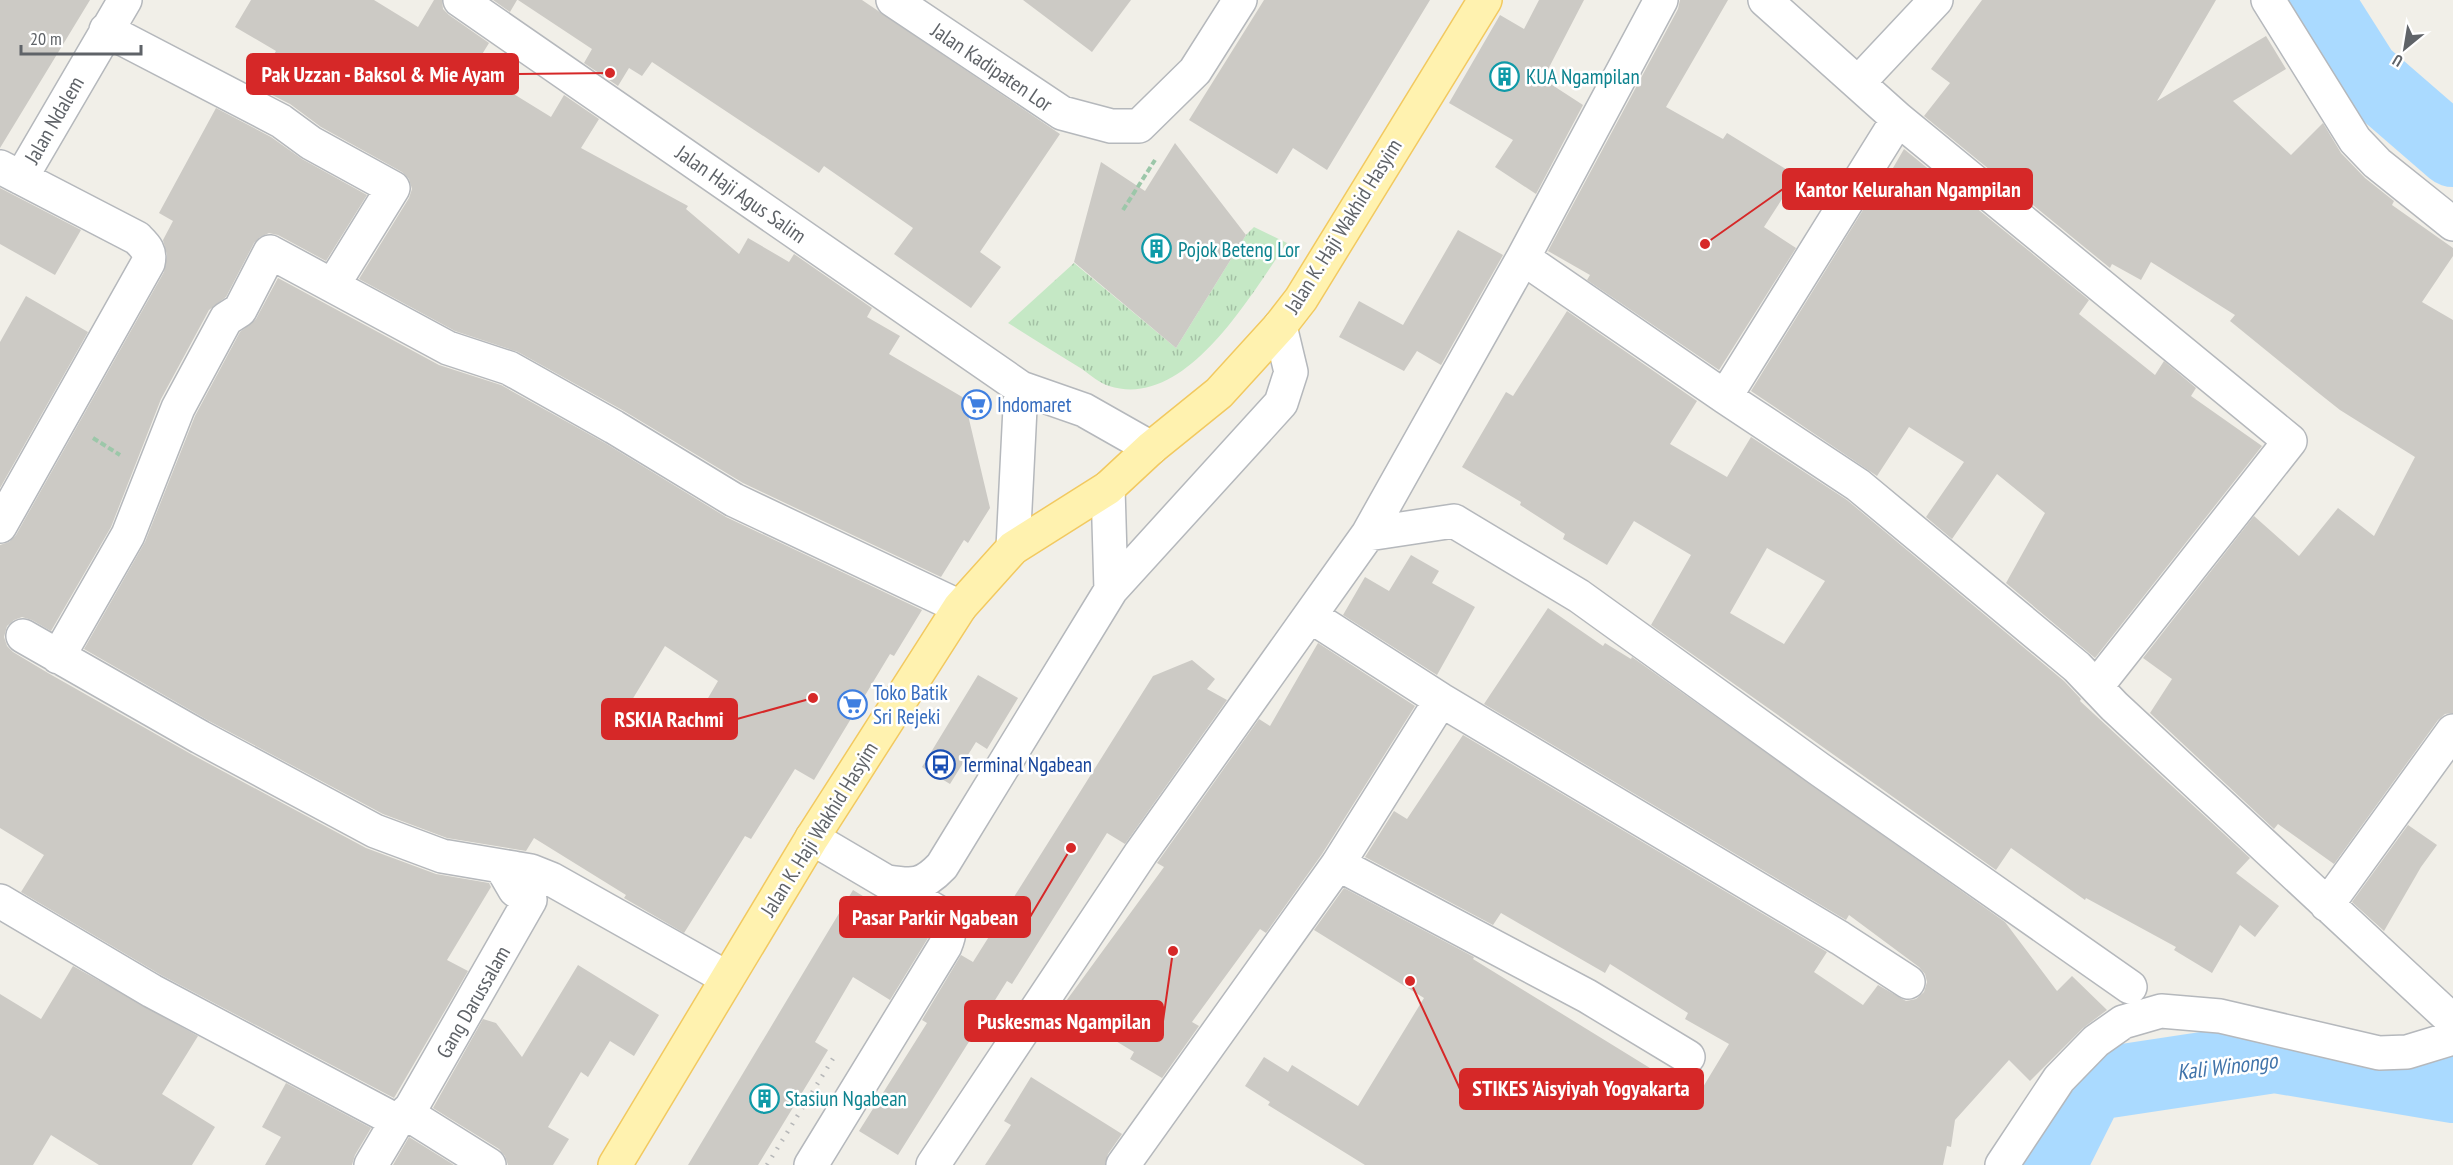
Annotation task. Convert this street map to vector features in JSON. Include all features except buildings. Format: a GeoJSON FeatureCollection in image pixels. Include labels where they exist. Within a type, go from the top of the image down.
{"type":"FeatureCollection","features":[{"type":"Feature","properties":{"kind":"main road","name":"Jalan K. Haji Wakhid Hasyim"},"geometry":{"type":"LineString","coordinates":[[615,1165],[812,838],[960,608],[1013,548],[1108,488],[1151,448],[1219,393],[1280,326],[1301,298],[1485,0]]}},
{"type":"Feature","properties":{"kind":"street","name":"Jalan Ndalem"},"geometry":{"type":"LineString","coordinates":[[11,172],[125,0]]}},
{"type":"Feature","properties":{"kind":"street","name":"Jalan Haji Agus Salim"},"geometry":{"type":"LineString","coordinates":[[460,0],[1021,388],[1084,410],[1151,448]]}},
{"type":"Feature","properties":{"kind":"street","name":"Jalan Kadipaten Lor"},"geometry":{"type":"LineString","coordinates":[[893,0],[1062,113],[1111,126],[1139,126],[1195,71],[1240,0]]}},
{"type":"Feature","properties":{"kind":"street"},"geometry":{"type":"LineString","coordinates":[[933,1165],[1141,853],[1312,616],[1368,534],[1523,258],[1661,0]]}},
{"type":"Feature","properties":{"kind":"street"},"geometry":{"type":"LineString","coordinates":[[1765,0],[1898,119],[2290,441],[2096,687]]}},
{"type":"Feature","properties":{"kind":"street"},"geometry":{"type":"LineString","coordinates":[[1858,83],[1936,0]]}},
{"type":"Feature","properties":{"kind":"street"},"geometry":{"type":"LineString","coordinates":[[2268,0],[2355,140],[2377,164],[2453,224]]}},
{"type":"Feature","properties":{"kind":"street"},"geometry":{"type":"LineString","coordinates":[[106,30],[281,121],[311,143],[393,188],[333,285]]}},
{"type":"Feature","properties":{"kind":"street"},"geometry":{"type":"LineString","coordinates":[[1725,398],[1898,119]]}},
{"type":"Feature","properties":{"kind":"street"},"geometry":{"type":"LineString","coordinates":[[0,526],[150,256],[148,249],[137,238],[11,172]]}},
{"type":"Feature","properties":{"kind":"street"},"geometry":{"type":"LineString","coordinates":[[58,657],[128,535],[178,408],[226,319],[240,310],[270,252],[448,348],[509,368],[605,421],[734,500],[960,608]]}},
{"type":"Feature","properties":{"kind":"street"},"geometry":{"type":"LineString","coordinates":[[1523,258],[1725,398],[1858,484],[2077,667],[2327,905],[2453,1021]]}},
{"type":"Feature","properties":{"kind":"street"},"geometry":{"type":"LineString","coordinates":[[888,882],[918,884],[930,878],[942,866],[1111,590],[1281,403],[1291,372],[1280,326]]}},
{"type":"Feature","properties":{"kind":"street"},"geometry":{"type":"LineString","coordinates":[[1013,548],[1021,388]]}},
{"type":"Feature","properties":{"kind":"street"},"geometry":{"type":"LineString","coordinates":[[1108,488],[1111,590]]}},
{"type":"Feature","properties":{"kind":"street"},"geometry":{"type":"LineString","coordinates":[[1368,534],[1454,521],[1579,596],[1818,769],[2130,987]]}},
{"type":"Feature","properties":{"kind":"street"},"geometry":{"type":"LineString","coordinates":[[1312,616],[1441,700],[1840,938],[1908,982]]}},
{"type":"Feature","properties":{"kind":"street"},"geometry":{"type":"LineString","coordinates":[[22,636],[200,737],[375,831],[442,856],[516,868],[551,879],[727,978]]}},
{"type":"Feature","properties":{"kind":"street"},"geometry":{"type":"LineString","coordinates":[[1123,1165],[1338,864],[1441,700]]}},
{"type":"Feature","properties":{"kind":"street"},"geometry":{"type":"LineString","coordinates":[[2327,905],[2453,731]]}},
{"type":"Feature","properties":{"kind":"street"},"geometry":{"type":"LineString","coordinates":[[811,1165],[949,937],[950,928],[948,921],[941,914],[812,838]]}},
{"type":"Feature","properties":{"kind":"street"},"geometry":{"type":"LineString","coordinates":[[1338,864],[1587,996],[1688,1057]]}},
{"type":"Feature","properties":{"kind":"street","name":"Gang Darussalam"},"geometry":{"type":"LineString","coordinates":[[370,1165],[450,1043],[530,900],[515,890],[516,868]]}},
{"type":"Feature","properties":{"kind":"street"},"geometry":{"type":"LineString","coordinates":[[0,901],[152,991],[402,1117],[489,1165]]}},
{"type":"Feature","properties":{"kind":"street"},"geometry":{"type":"LineString","coordinates":[[2002,1165],[2059,1079],[2096,1041],[2123,1022],[2161,1011],[2220,1016],[2379,1053],[2407,1052],[2453,1038]]}},
{"type":"Feature","properties":{"kind":"path"},"geometry":{"type":"LineString","coordinates":[[1123,210],[1161,151]]}},
{"type":"Feature","properties":{"kind":"path"},"geometry":{"type":"LineString","coordinates":[[61,418],[152,474]]}},
{"type":"Feature","properties":{"kind":"green space"},"geometry":{"type":"Polygon","coordinates":[[[1254,227],[1287,243],[1255,290],[1213,343],[1190,365],[1164,381],[1137,389],[1109,386],[1008,323],[1074,263],[1176,348],[1246,235],[1254,227]]]}},
{"type":"Feature","properties":{"kind":"waterway","name":"Kali Winongo"},"geometry":{"type":"LineString","coordinates":[[2317,0],[2364,74],[2453,151]]}},
{"type":"Feature","properties":{"kind":"waterway","name":"Kali Winongo"},"geometry":{"type":"LineString","coordinates":[[2050,1165],[2090,1085],[2275,1057],[2453,1087]]}},
{"type":"Feature","properties":{"kind":"railway"},"geometry":{"type":"LineString","coordinates":[[767,1165],[834,1057]]}},
{"type":"Feature","properties":{"kind":"place","name":"Pak Uzzan - Baksol & Mie Ayam"},"geometry":{"type":"Point","coordinates":[610,73]}},
{"type":"Feature","properties":{"kind":"place","name":"KUA Ngampilan"},"geometry":{"type":"Point","coordinates":[1505,76]}},
{"type":"Feature","properties":{"kind":"place","name":"Kantor Kelurahan Ngampilan"},"geometry":{"type":"Point","coordinates":[1705,244]}},
{"type":"Feature","properties":{"kind":"place","name":"Pojok Beteng Lor"},"geometry":{"type":"Point","coordinates":[1157,249]}},
{"type":"Feature","properties":{"kind":"place","name":"Indomaret"},"geometry":{"type":"Point","coordinates":[976,404]}},
{"type":"Feature","properties":{"kind":"place","name":"RSKIA Rachmi"},"geometry":{"type":"Point","coordinates":[813,698]}},
{"type":"Feature","properties":{"kind":"place","name":"Toko Batik Sri Rejeki"},"geometry":{"type":"Point","coordinates":[852,704]}},
{"type":"Feature","properties":{"kind":"place","name":"Terminal Ngabean"},"geometry":{"type":"Point","coordinates":[940,764]}},
{"type":"Feature","properties":{"kind":"place","name":"Pasar Parkir Ngabean"},"geometry":{"type":"Point","coordinates":[1071,848]}},
{"type":"Feature","properties":{"kind":"place","name":"Puskesmas Ngampilan"},"geometry":{"type":"Point","coordinates":[1173,951]}},
{"type":"Feature","properties":{"kind":"place","name":"STIKES 'Aisyiyah Yogyakarta"},"geometry":{"type":"Point","coordinates":[1410,981]}},
{"type":"Feature","properties":{"kind":"place","name":"Stasiun Ngabean"},"geometry":{"type":"Point","coordinates":[764,1098]}}]}
